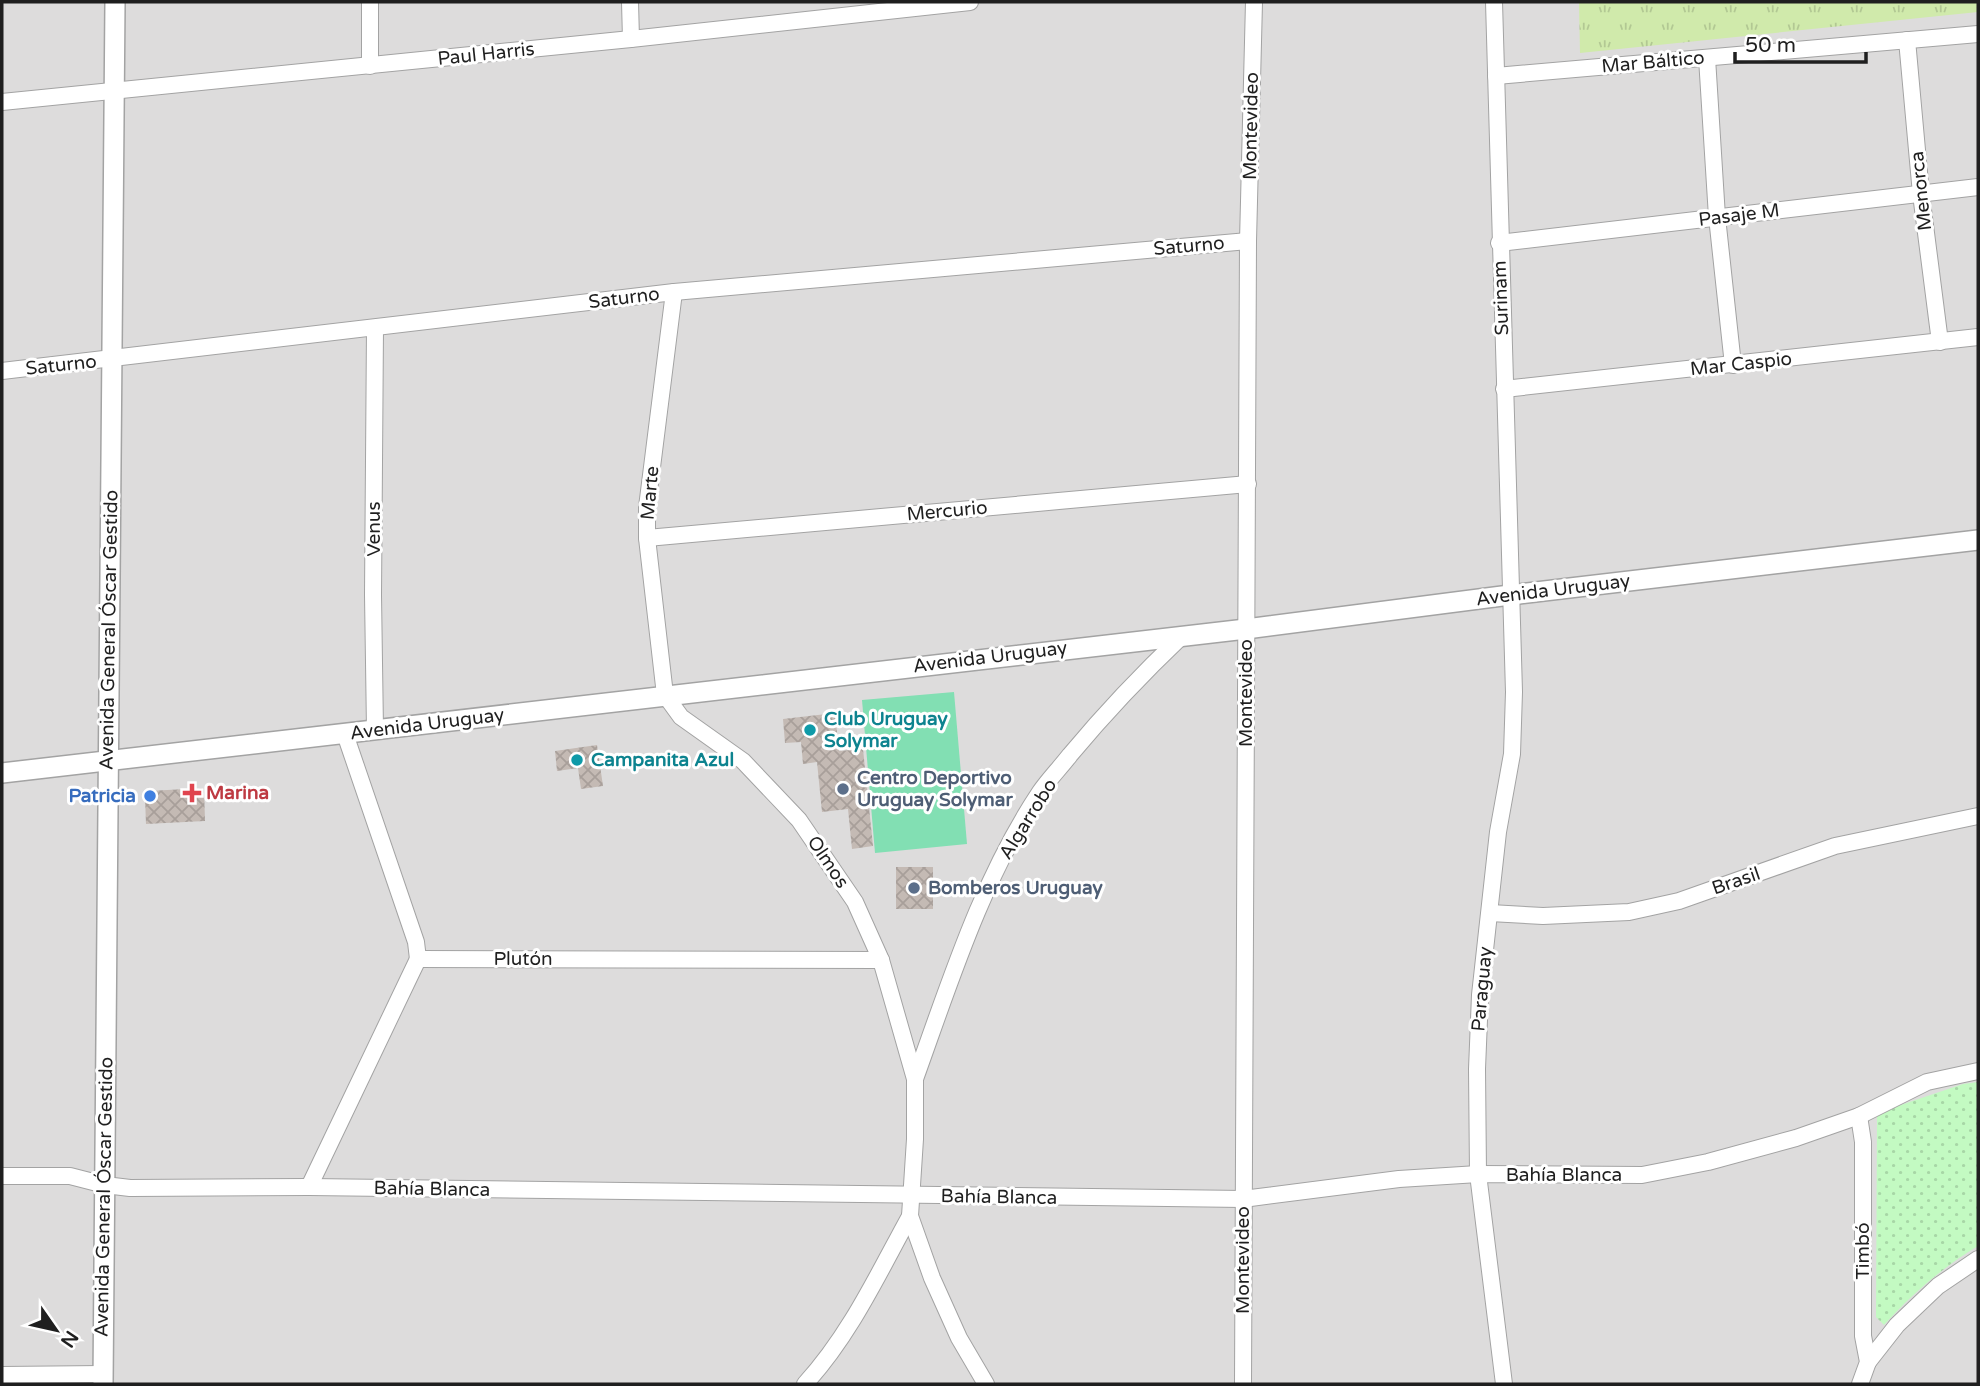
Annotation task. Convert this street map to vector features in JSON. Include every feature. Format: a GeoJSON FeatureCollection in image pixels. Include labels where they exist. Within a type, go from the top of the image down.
{"type":"FeatureCollection","features":[{"type":"Feature","properties":{"kind":"street","name":"Avenida General Óscar Gestido"},"geometry":{"type":"LineString","coordinates":[[103,1379],[115,2]]}},
{"type":"Feature","properties":{"kind":"street"},"geometry":{"type":"LineString","coordinates":[[370,2],[370,66]]}},
{"type":"Feature","properties":{"kind":"street"},"geometry":{"type":"LineString","coordinates":[[631,2],[631,39]]}},
{"type":"Feature","properties":{"kind":"street","name":"Paul Harris"},"geometry":{"type":"LineString","coordinates":[[2,102],[631,39],[886,6],[970,2]]}},
{"type":"Feature","properties":{"kind":"street","name":"Montevideo"},"geometry":{"type":"LineString","coordinates":[[1243,1384],[1248,241],[1254,2]]}},
{"type":"Feature","properties":{"kind":"street","name":"Surinam"},"geometry":{"type":"LineString","coordinates":[[1494,2],[1510,595]]}},
{"type":"Feature","properties":{"kind":"street","name":"Mar Báltico"},"geometry":{"type":"LineString","coordinates":[[1496,76],[1978,34]]}},
{"type":"Feature","properties":{"kind":"street","name":"Menorca"},"geometry":{"type":"LineString","coordinates":[[1907,40],[1921,194],[1940,342]]}},
{"type":"Feature","properties":{"kind":"street"},"geometry":{"type":"LineString","coordinates":[[1707,58],[1717,218],[1733,365]]}},
{"type":"Feature","properties":{"kind":"street","name":"Pasaje M"},"geometry":{"type":"LineString","coordinates":[[1499,243],[1978,187]]}},
{"type":"Feature","properties":{"kind":"street","name":"Saturno"},"geometry":{"type":"LineString","coordinates":[[2,371],[674,292],[1248,241]]}},
{"type":"Feature","properties":{"kind":"street","name":"Marte"},"geometry":{"type":"LineString","coordinates":[[665,695],[647,538],[647,507],[674,292]]}},
{"type":"Feature","properties":{"kind":"street","name":"Venus"},"geometry":{"type":"LineString","coordinates":[[375,328],[375,730]]}},
{"type":"Feature","properties":{"kind":"street","name":"Mar Caspio"},"geometry":{"type":"LineString","coordinates":[[1504,389],[1978,337]]}},
{"type":"Feature","properties":{"kind":"street","name":"Mercurio"},"geometry":{"type":"LineString","coordinates":[[647,538],[1248,484]]}},
{"type":"Feature","properties":{"kind":"street","name":"Avenida Uruguay"},"geometry":{"type":"LineString","coordinates":[[2,773],[1247,629],[1978,540]]}},
{"type":"Feature","properties":{"kind":"street","name":"Paraguay"},"geometry":{"type":"LineString","coordinates":[[1504,1384],[1478,1174],[1477,1056],[1480,995],[1498,832],[1512,754],[1514,692],[1510,595]]}},
{"type":"Feature","properties":{"kind":"street","name":"Algarrobo"},"geometry":{"type":"LineString","coordinates":[[915,1079],[974,921],[1003,856],[1041,792],[1140,676],[1182,635]]}},
{"type":"Feature","properties":{"kind":"street","name":"Olmos"},"geometry":{"type":"LineString","coordinates":[[665,695],[681,717],[743,761],[799,820],[855,902],[881,960],[915,1079]]}},
{"type":"Feature","properties":{"kind":"street"},"geometry":{"type":"LineString","coordinates":[[309,1188],[418,959],[416,942],[345,734]]}},
{"type":"Feature","properties":{"kind":"street","name":"Brasil"},"geometry":{"type":"LineString","coordinates":[[1490,913],[1543,916],[1629,912],[1679,901],[1835,846],[1978,816]]}},
{"type":"Feature","properties":{"kind":"street","name":"Plutón"},"geometry":{"type":"LineString","coordinates":[[418,959],[881,960]]}},
{"type":"Feature","properties":{"kind":"street","name":"Bahía Blanca"},"geometry":{"type":"LineString","coordinates":[[2,1176],[70,1176],[130,1188],[1243,1199],[1399,1179],[1478,1174],[1642,1175],[1708,1162],[1796,1138],[1859,1116],[1927,1082],[1978,1071]]}},
{"type":"Feature","properties":{"kind":"street"},"geometry":{"type":"LineString","coordinates":[[805,1384],[828,1359],[853,1320],[910,1216],[915,1139],[915,1079]]}},
{"type":"Feature","properties":{"kind":"street","name":"Timbó"},"geometry":{"type":"LineString","coordinates":[[1859,1116],[1863,1142],[1863,1336],[1868,1362],[1860,1384]]}},
{"type":"Feature","properties":{"kind":"street"},"geometry":{"type":"LineString","coordinates":[[910,1216],[932,1278],[958,1338],[986,1384]]}},
{"type":"Feature","properties":{"kind":"street"},"geometry":{"type":"LineString","coordinates":[[1868,1362],[1897,1325],[1938,1286],[1978,1259]]}},
{"type":"Feature","properties":{"kind":"street"},"geometry":{"type":"LineString","coordinates":[[2,1375],[103,1379]]}},
{"type":"Feature","properties":{"kind":"shaded area"},"geometry":{"type":"Polygon","coordinates":[[[2,2],[1978,2],[1978,1384],[2,1384],[2,2]]]}},
{"type":"Feature","properties":{"kind":"green space"},"geometry":{"type":"Polygon","coordinates":[[[1579,2],[1978,2],[1978,12],[1580,53],[1579,2]]]}},
{"type":"Feature","properties":{"kind":"green space"},"geometry":{"type":"Polygon","coordinates":[[[954,692],[967,844],[875,853],[862,700],[954,692]]]}},
{"type":"Feature","properties":{"kind":"green space"},"geometry":{"type":"Polygon","coordinates":[[[1978,1082],[1978,1246],[1928,1282],[1884,1325],[1876,1317],[1877,1113],[1963,1084],[1978,1082]]]}},
{"type":"Feature","properties":{"kind":"building"},"geometry":{"type":"Polygon","coordinates":[[[835,713],[839,751],[863,749],[873,846],[852,849],[848,809],[822,812],[817,762],[803,764],[801,742],[785,743],[783,719],[835,713]]]}},
{"type":"Feature","properties":{"kind":"building","name":"Campanita Azul"},"geometry":{"type":"Polygon","coordinates":[[[597,745],[603,786],[581,789],[578,768],[557,771],[555,751],[597,745]]]}},
{"type":"Feature","properties":{"kind":"building"},"geometry":{"type":"Polygon","coordinates":[[[204,788],[205,821],[146,824],[145,797],[149,791],[204,788]]]}},
{"type":"Feature","properties":{"kind":"building","name":"Bomberos Uruguay"},"geometry":{"type":"Polygon","coordinates":[[[896,867],[933,867],[933,909],[896,909],[896,867]]]}},
{"type":"Feature","properties":{"kind":"place","name":"Club Uruguay Solymar"},"geometry":{"type":"Point","coordinates":[810,730]}},
{"type":"Feature","properties":{"kind":"place","name":"Campanita Azul"},"geometry":{"type":"Point","coordinates":[577,760]}},
{"type":"Feature","properties":{"kind":"place","name":"Centro Deportivo Uruguay Solymar"},"geometry":{"type":"Point","coordinates":[843,789]}},
{"type":"Feature","properties":{"kind":"place","name":"Marina"},"geometry":{"type":"Point","coordinates":[192,793]}},
{"type":"Feature","properties":{"kind":"place","name":"Patricia"},"geometry":{"type":"Point","coordinates":[150,796]}},
{"type":"Feature","properties":{"kind":"place","name":"Bomberos Uruguay"},"geometry":{"type":"Point","coordinates":[914,888]}}]}
